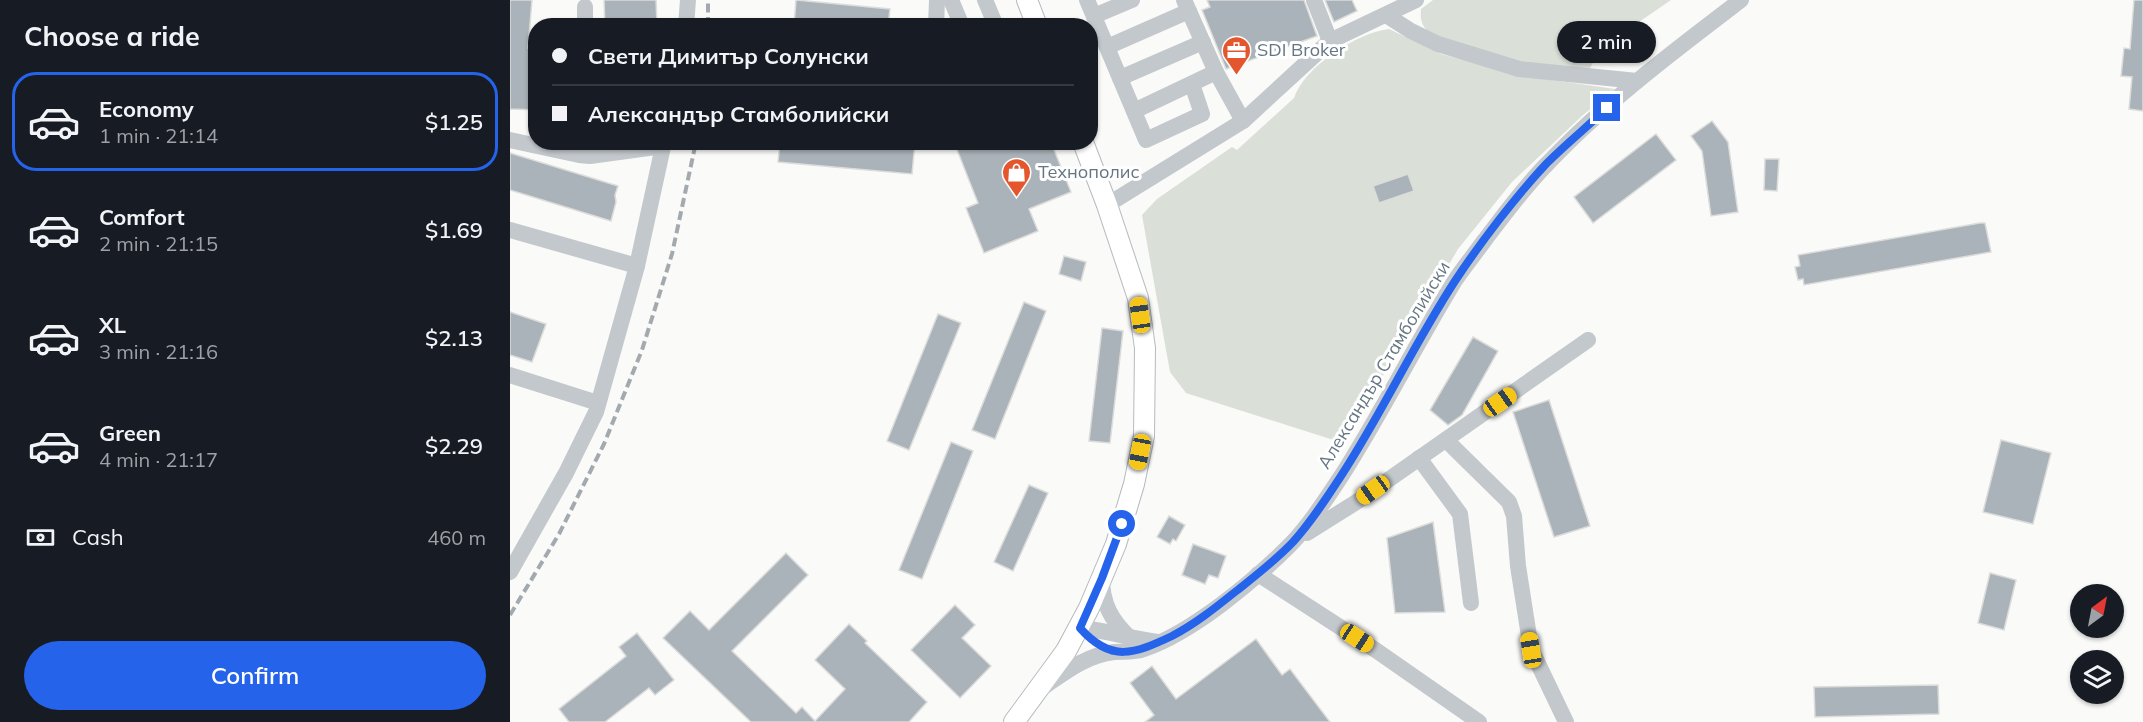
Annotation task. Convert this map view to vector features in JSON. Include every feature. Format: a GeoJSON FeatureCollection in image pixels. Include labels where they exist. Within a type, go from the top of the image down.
{"type":"FeatureCollection","features":[{"type":"Feature","properties":{"kind":"main road"},"geometry":{"type":"LineString","coordinates":[[1028,0],[1034,18]]}},
{"type":"Feature","properties":{"kind":"main road"},"geometry":{"type":"LineString","coordinates":[[1014,722],[1038,691],[1080,628],[1116,544],[1134,484],[1144,436],[1145,348],[1138,298],[1086,150]]}},
{"type":"Feature","properties":{"kind":"street"},"geometry":{"type":"LineString","coordinates":[[687,18],[688,0]]}},
{"type":"Feature","properties":{"kind":"street"},"geometry":{"type":"LineString","coordinates":[[936,18],[937,0]]}},
{"type":"Feature","properties":{"kind":"street"},"geometry":{"type":"LineString","coordinates":[[951,0],[959,18]]}},
{"type":"Feature","properties":{"kind":"street"},"geometry":{"type":"LineString","coordinates":[[985,0],[993,18]]}},
{"type":"Feature","properties":{"kind":"street"},"geometry":{"type":"LineString","coordinates":[[1087,0],[1094,16],[1132,0]]}},
{"type":"Feature","properties":{"kind":"street"},"geometry":{"type":"LineString","coordinates":[[1314,0],[1330,41]]}},
{"type":"Feature","properties":{"kind":"street"},"geometry":{"type":"LineString","coordinates":[[1107,205],[1243,121],[1330,41],[1416,0]]}},
{"type":"Feature","properties":{"kind":"street","name":"Александър Стамболийски"},"geometry":{"type":"LineString","coordinates":[[1038,691],[1072,667],[1093,657],[1114,652],[1136,651],[1182,631],[1209,613],[1258,574],[1293,542],[1319,510],[1355,455],[1455,280],[1505,213],[1547,163],[1637,81],[1741,0]]}},
{"type":"Feature","properties":{"kind":"street"},"geometry":{"type":"LineString","coordinates":[[1107,47],[1186,6],[1216,72],[1243,121]]}},
{"type":"Feature","properties":{"kind":"street"},"geometry":{"type":"LineString","coordinates":[[585,7],[585,18]]}},
{"type":"Feature","properties":{"kind":"street"},"geometry":{"type":"LineString","coordinates":[[1386,15],[1438,44],[1520,69],[1637,81]]}},
{"type":"Feature","properties":{"kind":"street"},"geometry":{"type":"LineString","coordinates":[[1098,26],[1146,140],[1202,114],[1192,84]]}},
{"type":"Feature","properties":{"kind":"street"},"geometry":{"type":"LineString","coordinates":[[1120,78],[1203,42]]}},
{"type":"Feature","properties":{"kind":"street"},"geometry":{"type":"LineString","coordinates":[[1134,111],[1216,72]]}},
{"type":"Feature","properties":{"kind":"street"},"geometry":{"type":"LineString","coordinates":[[510,140],[528,144]]}},
{"type":"Feature","properties":{"kind":"street"},"geometry":{"type":"LineString","coordinates":[[556,150],[579,155],[588,150]]}},
{"type":"Feature","properties":{"kind":"street"},"geometry":{"type":"LineString","coordinates":[[510,572],[566,472],[596,412],[637,266],[662,150]]}},
{"type":"Feature","properties":{"kind":"street"},"geometry":{"type":"LineString","coordinates":[[510,230],[637,266]]}},
{"type":"Feature","properties":{"kind":"street"},"geometry":{"type":"LineString","coordinates":[[1293,542],[1358,501],[1588,340]]}},
{"type":"Feature","properties":{"kind":"street"},"geometry":{"type":"LineString","coordinates":[[510,375],[598,404]]}},
{"type":"Feature","properties":{"kind":"street"},"geometry":{"type":"LineString","coordinates":[[1446,440],[1509,502],[1514,516],[1518,566],[1531,650],[1566,722]]}},
{"type":"Feature","properties":{"kind":"street"},"geometry":{"type":"LineString","coordinates":[[1419,458],[1460,514],[1471,603]]}},
{"type":"Feature","properties":{"kind":"street"},"geometry":{"type":"LineString","coordinates":[[1258,574],[1377,651],[1479,722]]}},
{"type":"Feature","properties":{"kind":"street"},"geometry":{"type":"LineString","coordinates":[[1102,578],[1102,595],[1111,618],[1130,638]]}},
{"type":"Feature","properties":{"kind":"street"},"geometry":{"type":"LineString","coordinates":[[1080,628],[1097,629],[1130,638],[1159,642]]}},
{"type":"Feature","properties":{"kind":"street"},"geometry":{"type":"LineString","coordinates":[[1080,628],[1089,639],[1114,652]]}},
{"type":"Feature","properties":{"kind":"street"},"geometry":{"type":"LineString","coordinates":[[1448,702],[1462,722]]}},
{"type":"Feature","properties":{"kind":"shaded area"},"geometry":{"type":"Polygon","coordinates":[[[1433,0],[1671,0],[1601,48],[1589,70],[1521,64],[1431,34],[1422,23],[1421,9],[1433,0]]]}},
{"type":"Feature","properties":{"kind":"shaded area"},"geometry":{"type":"Polygon","coordinates":[[[1389,29],[1441,54],[1517,75],[1615,89],[1583,115],[1512,182],[1458,249],[1343,443],[1186,393],[1170,372],[1142,215],[1157,199],[1232,147],[1237,150],[1294,98],[1300,86],[1320,63],[1362,37],[1389,29]]]}},
{"type":"Feature","properties":{"kind":"building"},"geometry":{"type":"Polygon","coordinates":[[[510,0],[532,0],[530,18],[528,18],[528,110],[510,109],[510,0]]]}},
{"type":"Feature","properties":{"kind":"building"},"geometry":{"type":"Polygon","coordinates":[[[604,0],[656,0],[657,18],[605,18],[604,0]]]}},
{"type":"Feature","properties":{"kind":"building"},"geometry":{"type":"Polygon","coordinates":[[[796,0],[890,9],[889,18],[795,18],[796,0]]]}},
{"type":"Feature","properties":{"kind":"building"},"geometry":{"type":"Polygon","coordinates":[[[1207,0],[1304,0],[1317,36],[1226,69],[1202,10],[1210,7],[1207,0]]]}},
{"type":"Feature","properties":{"kind":"building"},"geometry":{"type":"Polygon","coordinates":[[[1325,0],[1352,0],[1357,11],[1334,22],[1325,0]]]}},
{"type":"Feature","properties":{"kind":"building"},"geometry":{"type":"Polygon","coordinates":[[[2134,0],[2143,0],[2143,111],[2129,109],[2132,77],[2121,76],[2124,48],[2130,49],[2134,0]]]}},
{"type":"Feature","properties":{"kind":"building"},"geometry":{"type":"Polygon","coordinates":[[[1712,121],[1728,142],[1738,212],[1711,216],[1702,151],[1691,136],[1712,121]]]}},
{"type":"Feature","properties":{"kind":"building"},"geometry":{"type":"Polygon","coordinates":[[[1656,134],[1676,160],[1593,223],[1574,197],[1656,134]]]}},
{"type":"Feature","properties":{"kind":"building"},"geometry":{"type":"Polygon","coordinates":[[[779,150],[914,150],[912,174],[778,162],[779,150]]]}},
{"type":"Feature","properties":{"kind":"building","name":"Технополис"},"geometry":{"type":"Polygon","coordinates":[[[957,150],[1054,150],[1071,192],[1029,209],[1038,231],[984,253],[966,208],[978,203],[957,150]]]}},
{"type":"Feature","properties":{"kind":"building"},"geometry":{"type":"Polygon","coordinates":[[[510,153],[618,186],[611,221],[510,190],[510,153]]]}},
{"type":"Feature","properties":{"kind":"building"},"geometry":{"type":"Polygon","coordinates":[[[1765,159],[1779,159],[1777,191],[1764,190],[1765,159]]]}},
{"type":"Feature","properties":{"kind":"building"},"geometry":{"type":"Polygon","coordinates":[[[1408,174],[1414,191],[1379,203],[1373,186],[1408,174]]]}},
{"type":"Feature","properties":{"kind":"building"},"geometry":{"type":"Polygon","coordinates":[[[1985,223],[1991,252],[1804,285],[1803,279],[1798,280],[1795,267],[1800,266],[1798,255],[1985,223]]]}},
{"type":"Feature","properties":{"kind":"building"},"geometry":{"type":"Polygon","coordinates":[[[1064,256],[1086,262],[1081,281],[1059,274],[1064,256]]]}},
{"type":"Feature","properties":{"kind":"building"},"geometry":{"type":"Polygon","coordinates":[[[1024,302],[1046,311],[995,439],[972,430],[1024,302]]]}},
{"type":"Feature","properties":{"kind":"building"},"geometry":{"type":"Polygon","coordinates":[[[510,312],[546,324],[532,362],[510,355],[510,312]]]}},
{"type":"Feature","properties":{"kind":"building"},"geometry":{"type":"Polygon","coordinates":[[[938,314],[961,323],[909,450],[887,441],[938,314]]]}},
{"type":"Feature","properties":{"kind":"building"},"geometry":{"type":"Polygon","coordinates":[[[1102,328],[1123,331],[1110,443],[1089,441],[1102,328]]]}},
{"type":"Feature","properties":{"kind":"building"},"geometry":{"type":"Polygon","coordinates":[[[1473,337],[1498,351],[1462,415],[1448,425],[1430,410],[1473,337]]]}},
{"type":"Feature","properties":{"kind":"building"},"geometry":{"type":"Polygon","coordinates":[[[1549,400],[1590,526],[1554,537],[1513,412],[1549,400]]]}},
{"type":"Feature","properties":{"kind":"building"},"geometry":{"type":"Polygon","coordinates":[[[2001,440],[2051,453],[2033,524],[1983,512],[2001,440]]]}},
{"type":"Feature","properties":{"kind":"building"},"geometry":{"type":"Polygon","coordinates":[[[951,442],[973,451],[922,579],[899,570],[951,442]]]}},
{"type":"Feature","properties":{"kind":"building"},"geometry":{"type":"Polygon","coordinates":[[[1029,485],[1048,493],[1013,571],[994,562],[1029,485]]]}},
{"type":"Feature","properties":{"kind":"building"},"geometry":{"type":"Polygon","coordinates":[[[1169,516],[1185,525],[1176,541],[1173,539],[1170,544],[1157,537],[1169,516]]]}},
{"type":"Feature","properties":{"kind":"building"},"geometry":{"type":"Polygon","coordinates":[[[1433,522],[1445,612],[1395,613],[1387,538],[1433,522]]]}},
{"type":"Feature","properties":{"kind":"building"},"geometry":{"type":"Polygon","coordinates":[[[1193,544],[1226,556],[1218,578],[1209,575],[1205,584],[1182,575],[1193,544]]]}},
{"type":"Feature","properties":{"kind":"building"},"geometry":{"type":"Polygon","coordinates":[[[786,553],[808,575],[732,651],[796,713],[802,707],[815,721],[845,689],[815,660],[849,624],[867,641],[865,643],[927,702],[909,722],[751,722],[663,638],[690,611],[709,630],[786,553]]]}},
{"type":"Feature","properties":{"kind":"building"},"geometry":{"type":"Polygon","coordinates":[[[1990,573],[2016,580],[2004,630],[1978,623],[1990,573]]]}},
{"type":"Feature","properties":{"kind":"building"},"geometry":{"type":"Polygon","coordinates":[[[955,605],[975,625],[962,638],[991,666],[960,698],[911,650],[955,605]]]}},
{"type":"Feature","properties":{"kind":"building"},"geometry":{"type":"Polygon","coordinates":[[[637,633],[674,680],[655,695],[649,688],[605,722],[569,722],[559,709],[626,656],[619,647],[637,633]]]}},
{"type":"Feature","properties":{"kind":"building"},"geometry":{"type":"Polygon","coordinates":[[[1256,639],[1282,675],[1290,669],[1330,722],[1145,722],[1154,715],[1130,683],[1152,666],[1176,699],[1256,639]]]}},
{"type":"Feature","properties":{"kind":"building"},"geometry":{"type":"Polygon","coordinates":[[[1938,685],[1939,714],[1815,717],[1814,687],[1938,685]]]}},
{"type":"Feature","properties":{"kind":"railway"},"geometry":{"type":"LineString","coordinates":[[708,0],[708,18]]}},
{"type":"Feature","properties":{"kind":"railway"},"geometry":{"type":"LineString","coordinates":[[510,615],[559,534],[604,444],[642,350],[672,254],[694,150]]}},
{"type":"Feature","properties":{"kind":"place","name":"SDI Broker"},"geometry":{"type":"Point","coordinates":[1236,76]}},
{"type":"Feature","properties":{"kind":"place","name":"Технополис"},"geometry":{"type":"Point","coordinates":[1017,198]}},
{"type":"Feature","properties":{"kind":"route"},"geometry":{"type":"LineString","coordinates":[[1122,524],[1116,544],[1080,628],[1089,639],[1099,645],[1114,652],[1125,653],[1144,649],[1182,631],[1209,613],[1258,574],[1293,542],[1319,510],[1355,455],[1455,280],[1505,213],[1547,163],[1607,108]]}}]}
